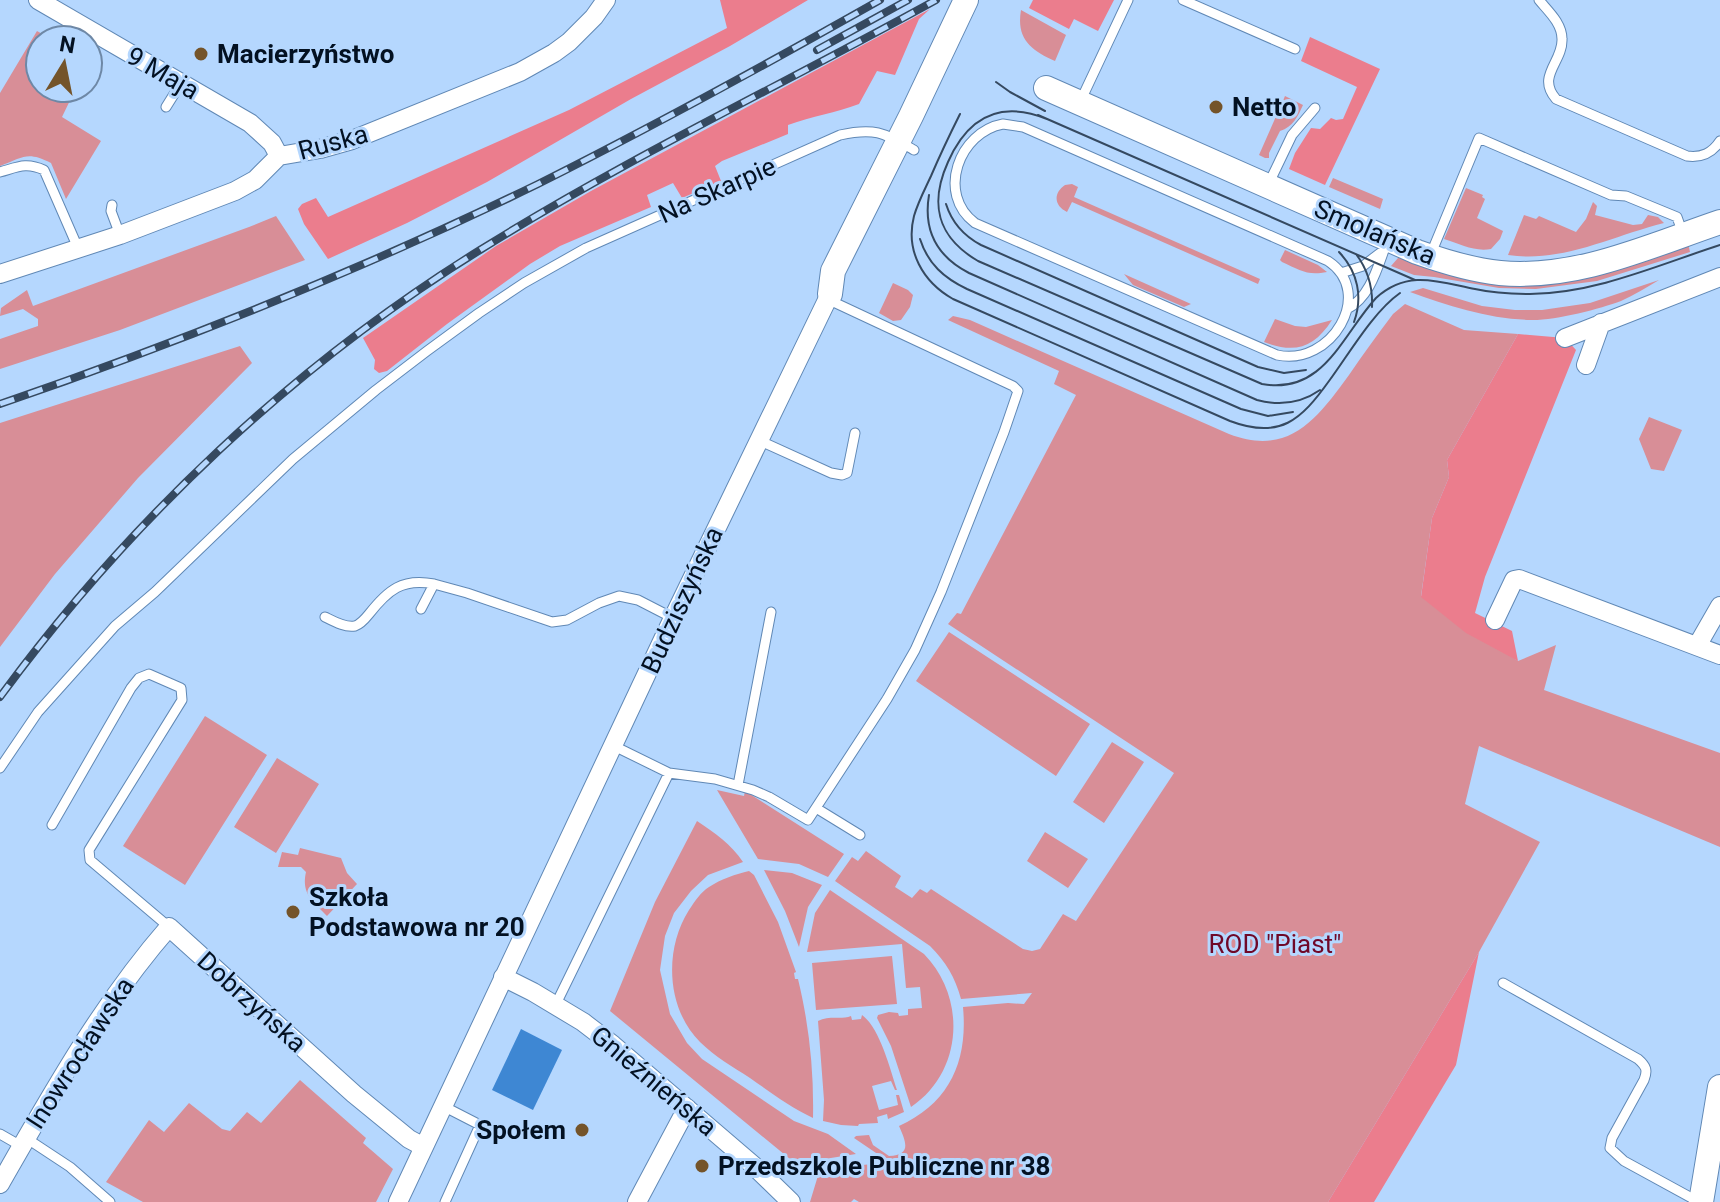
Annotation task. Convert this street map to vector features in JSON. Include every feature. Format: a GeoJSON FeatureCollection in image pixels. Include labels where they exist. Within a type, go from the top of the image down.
{"type":"FeatureCollection","features":[{"type":"Feature","properties":{"kind":"street","name":"9 Maja"},"geometry":{"type":"LineString","coordinates":[[38,0],[250,123],[272,143],[279,156]]}},
{"type":"Feature","properties":{"kind":"street","name":"Ruska"},"geometry":{"type":"LineString","coordinates":[[0,274],[120,235],[246,186],[279,156],[352,140],[520,72],[569,42],[606,0]]}},
{"type":"Feature","properties":{"kind":"street","name":"Budziszyńska"},"geometry":{"type":"LineString","coordinates":[[398,1202],[828,296],[833,271],[906,146],[944,46],[966,0]]}},
{"type":"Feature","properties":{"kind":"street","name":"Smolańska"},"geometry":{"type":"LineString","coordinates":[[1046,88],[1268,186],[1387,243],[1461,266],[1492,272],[1545,273],[1590,265],[1720,222]]}},
{"type":"Feature","properties":{"kind":"street"},"geometry":{"type":"LineString","coordinates":[[1565,338],[1720,277]]}},
{"type":"Feature","properties":{"kind":"street"},"geometry":{"type":"LineString","coordinates":[[1586,365],[1601,323]]}},
{"type":"Feature","properties":{"kind":"street"},"geometry":{"type":"LineString","coordinates":[[1495,620],[1509,588],[1514,580],[1519,579],[1720,655]]}},
{"type":"Feature","properties":{"kind":"street"},"geometry":{"type":"LineString","coordinates":[[1697,646],[1720,606]]}},
{"type":"Feature","properties":{"kind":"street","name":"Inowrocławska"},"geometry":{"type":"LineString","coordinates":[[0,1184],[109,1003],[169,927]]}},
{"type":"Feature","properties":{"kind":"street","name":"Dobrzyńska"},"geometry":{"type":"LineString","coordinates":[[169,927],[354,1094],[409,1139],[424,1147]]}},
{"type":"Feature","properties":{"kind":"street","name":"Gnieźnieńska"},"geometry":{"type":"LineString","coordinates":[[503,977],[597,1033],[753,1165],[791,1202]]}},
{"type":"Feature","properties":{"kind":"street"},"geometry":{"type":"LineString","coordinates":[[1700,1202],[1720,1087]]}},
{"type":"Feature","properties":{"kind":"street"},"geometry":{"type":"LineString","coordinates":[[637,1202],[687,1108]]}},
{"type":"Feature","properties":{"kind":"lane"},"geometry":{"type":"LineString","coordinates":[[1079,103],[1128,0]]}},
{"type":"Feature","properties":{"kind":"lane"},"geometry":{"type":"LineString","coordinates":[[1183,0],[1295,49]]}},
{"type":"Feature","properties":{"kind":"lane"},"geometry":{"type":"LineString","coordinates":[[1539,0],[1560,28],[1562,39],[1549,77],[1549,88],[1556,99],[1687,156],[1705,155],[1720,141]]}},
{"type":"Feature","properties":{"kind":"lane"},"geometry":{"type":"LineString","coordinates":[[166,107],[181,83]]}},
{"type":"Feature","properties":{"kind":"lane"},"geometry":{"type":"LineString","coordinates":[[1268,186],[1292,135],[1315,108]]}},
{"type":"Feature","properties":{"kind":"lane"},"geometry":{"type":"LineString","coordinates":[[995,125],[1016,125],[1314,254],[1334,265],[1341,273],[1347,290],[1347,309],[1342,323],[1320,348],[1299,356],[1283,356],[980,225],[960,207],[955,177],[966,151],[978,134],[995,125]]}},
{"type":"Feature","properties":{"kind":"lane","name":"Na Skarpie"},"geometry":{"type":"LineString","coordinates":[[0,768],[38,712],[115,626],[155,592],[293,459],[479,313],[586,248],[840,135],[874,131],[906,146]]}},
{"type":"Feature","properties":{"kind":"lane"},"geometry":{"type":"LineString","coordinates":[[1430,257],[1479,138],[1611,195],[1626,196],[1677,217],[1683,234]]}},
{"type":"Feature","properties":{"kind":"lane"},"geometry":{"type":"LineString","coordinates":[[0,172],[25,165],[44,170],[78,248]]}},
{"type":"Feature","properties":{"kind":"lane"},"geometry":{"type":"LineString","coordinates":[[112,205],[111,211],[120,235]]}},
{"type":"Feature","properties":{"kind":"lane"},"geometry":{"type":"LineString","coordinates":[[1341,273],[1367,264],[1387,243]]}},
{"type":"Feature","properties":{"kind":"lane"},"geometry":{"type":"LineString","coordinates":[[1347,309],[1357,303],[1365,292],[1387,243]]}},
{"type":"Feature","properties":{"kind":"lane"},"geometry":{"type":"LineString","coordinates":[[614,746],[669,773],[738,785],[769,797],[808,820],[894,688],[915,650],[941,592],[1018,391],[828,296]]}},
{"type":"Feature","properties":{"kind":"lane"},"geometry":{"type":"LineString","coordinates":[[758,440],[842,475],[847,473],[855,433]]}},
{"type":"Feature","properties":{"kind":"lane"},"geometry":{"type":"LineString","coordinates":[[325,617],[353,627],[397,587],[418,581],[488,599],[552,622],[567,620],[619,596],[638,600],[673,618]]}},
{"type":"Feature","properties":{"kind":"lane"},"geometry":{"type":"LineString","coordinates":[[421,609],[434,584]]}},
{"type":"Feature","properties":{"kind":"lane"},"geometry":{"type":"LineString","coordinates":[[738,785],[771,612]]}},
{"type":"Feature","properties":{"kind":"lane","name":"Dobrzyńska"},"geometry":{"type":"LineString","coordinates":[[52,825],[139,678],[149,674],[181,688],[182,700],[89,850],[90,860],[169,927]]}},
{"type":"Feature","properties":{"kind":"lane"},"geometry":{"type":"LineString","coordinates":[[555,1006],[669,773]]}},
{"type":"Feature","properties":{"kind":"lane"},"geometry":{"type":"LineString","coordinates":[[816,808],[860,835]]}},
{"type":"Feature","properties":{"kind":"lane"},"geometry":{"type":"LineString","coordinates":[[1503,983],[1645,1065],[1647,1073],[1612,1138],[1610,1148],[1624,1161],[1700,1202]]}},
{"type":"Feature","properties":{"kind":"lane"},"geometry":{"type":"LineString","coordinates":[[443,1106],[480,1125],[445,1202]]}},
{"type":"Feature","properties":{"kind":"lane"},"geometry":{"type":"LineString","coordinates":[[0,1134],[24,1142],[70,1167],[110,1202]]}},
{"type":"Feature","properties":{"kind":"green space"},"geometry":{"type":"Polygon","coordinates":[[[1021,10],[1066,35],[1055,61],[1032,48],[1023,36],[1021,10]]]}},
{"type":"Feature","properties":{"kind":"green space"},"geometry":{"type":"Polygon","coordinates":[[[24,53],[24,104],[68,104],[62,117],[101,141],[66,199],[51,163],[43,159],[31,156],[0,166],[0,93],[24,53]]]}},
{"type":"Feature","properties":{"kind":"green space"},"geometry":{"type":"Polygon","coordinates":[[[1285,96],[1303,105],[1292,124],[1280,131],[1269,158],[1265,158],[1259,155],[1285,96]]]}},
{"type":"Feature","properties":{"kind":"green space"},"geometry":{"type":"Polygon","coordinates":[[[1333,178],[1383,199],[1380,209],[1329,187],[1333,178]]]}},
{"type":"Feature","properties":{"kind":"green space"},"geometry":{"type":"Polygon","coordinates":[[[1065,185],[1078,187],[1074,197],[1260,279],[1258,284],[1072,202],[1067,212],[1057,203],[1057,195],[1065,185]]]}},
{"type":"Feature","properties":{"kind":"green space"},"geometry":{"type":"Polygon","coordinates":[[[1466,188],[1483,195],[1485,199],[1477,218],[1503,231],[1491,249],[1473,248],[1444,239],[1466,188]]]}},
{"type":"Feature","properties":{"kind":"green space"},"geometry":{"type":"Polygon","coordinates":[[[1593,202],[1597,206],[1595,215],[1633,225],[1642,224],[1648,215],[1658,217],[1664,223],[1568,252],[1508,255],[1524,215],[1536,219],[1539,216],[1576,232],[1593,202]]]}},
{"type":"Feature","properties":{"kind":"green space"},"geometry":{"type":"Polygon","coordinates":[[[276,216],[305,260],[120,330],[0,369],[0,339],[38,326],[38,319],[23,309],[0,316],[1,308],[27,290],[33,306],[276,216]]]}},
{"type":"Feature","properties":{"kind":"green space"},"geometry":{"type":"Polygon","coordinates":[[[1688,243],[1690,252],[1597,281],[1536,289],[1499,288],[1414,275],[1391,266],[1398,258],[1407,257],[1458,274],[1688,243]]]}},
{"type":"Feature","properties":{"kind":"green space"},"geometry":{"type":"Polygon","coordinates":[[[1285,250],[1327,272],[1309,273],[1282,262],[1280,260],[1285,250]]]}},
{"type":"Feature","properties":{"kind":"green space"},"geometry":{"type":"Polygon","coordinates":[[[1124,274],[1191,304],[1184,307],[1133,285],[1124,274]]]}},
{"type":"Feature","properties":{"kind":"green space"},"geometry":{"type":"Polygon","coordinates":[[[1659,280],[1621,301],[1540,320],[1484,314],[1410,292],[1423,288],[1482,306],[1542,310],[1590,303],[1659,280]]]}},
{"type":"Feature","properties":{"kind":"green space"},"geometry":{"type":"Polygon","coordinates":[[[893,283],[913,295],[910,307],[901,320],[893,321],[879,313],[893,283]]]}},
{"type":"Feature","properties":{"kind":"green space","name":"ROD \"Piast\""},"geometry":{"type":"Polygon","coordinates":[[[1405,304],[1464,330],[1518,334],[1447,460],[1449,477],[1432,518],[1421,596],[1518,661],[1556,645],[1544,690],[1720,753],[1720,847],[1479,746],[1465,804],[1540,842],[1479,952],[1328,1202],[859,1202],[854,1199],[851,1202],[810,1202],[820,1169],[873,1164],[879,1155],[854,1138],[856,1136],[869,1135],[873,1145],[889,1156],[904,1150],[905,1142],[899,1126],[931,1105],[952,1078],[962,1045],[963,1007],[1024,1004],[1032,993],[961,999],[949,970],[930,946],[835,881],[852,857],[858,861],[866,851],[901,876],[895,887],[912,898],[920,889],[927,893],[931,889],[1023,949],[1040,949],[1063,914],[1076,921],[1174,773],[948,624],[957,613],[961,614],[1076,395],[1054,384],[1059,371],[948,320],[953,316],[970,320],[1229,434],[1269,441],[1300,430],[1313,419],[1393,314],[1405,304]]]}},
{"type":"Feature","properties":{"kind":"green space"},"geometry":{"type":"Polygon","coordinates":[[[1275,319],[1306,327],[1332,320],[1311,342],[1285,348],[1264,342],[1275,319]]]}},
{"type":"Feature","properties":{"kind":"green space"},"geometry":{"type":"Polygon","coordinates":[[[240,346],[252,363],[138,478],[55,574],[0,647],[0,423],[240,346]]]}},
{"type":"Feature","properties":{"kind":"green space"},"geometry":{"type":"Polygon","coordinates":[[[1649,417],[1682,430],[1664,471],[1651,469],[1639,439],[1649,417]]]}},
{"type":"Feature","properties":{"kind":"green space"},"geometry":{"type":"Polygon","coordinates":[[[949,632],[1090,724],[1056,776],[916,681],[949,632]]]}},
{"type":"Feature","properties":{"kind":"green space"},"geometry":{"type":"Polygon","coordinates":[[[205,716],[267,755],[185,885],[123,846],[205,716]]]}},
{"type":"Feature","properties":{"kind":"green space"},"geometry":{"type":"Polygon","coordinates":[[[1112,742],[1144,762],[1104,823],[1073,802],[1112,742]]]}},
{"type":"Feature","properties":{"kind":"green space"},"geometry":{"type":"Polygon","coordinates":[[[277,758],[319,784],[276,853],[234,827],[277,758]]]}},
{"type":"Feature","properties":{"kind":"green space"},"geometry":{"type":"Polygon","coordinates":[[[717,790],[744,796],[745,791],[844,854],[828,877],[799,864],[758,859],[717,790]]]}},
{"type":"Feature","properties":{"kind":"green space"},"geometry":{"type":"Polygon","coordinates":[[[697,821],[728,844],[743,862],[708,875],[674,913],[665,936],[660,970],[670,1014],[687,1043],[702,1059],[794,1121],[828,1134],[856,1154],[812,1161],[807,1173],[610,1011],[655,902],[697,821]]]}},
{"type":"Feature","properties":{"kind":"green space"},"geometry":{"type":"Polygon","coordinates":[[[1045,832],[1088,859],[1068,888],[1027,861],[1045,832]]]}},
{"type":"Feature","properties":{"kind":"green space"},"geometry":{"type":"Polygon","coordinates":[[[300,848],[341,858],[347,873],[357,884],[327,916],[309,897],[305,886],[306,872],[301,867],[278,867],[282,852],[298,855],[300,848]]]}},
{"type":"Feature","properties":{"kind":"green space"},"geometry":{"type":"Polygon","coordinates":[[[764,870],[792,873],[822,885],[808,907],[799,947],[785,911],[764,870]]]}},
{"type":"Feature","properties":{"kind":"green space"},"geometry":{"type":"Polygon","coordinates":[[[749,871],[778,922],[796,972],[795,979],[798,979],[810,1048],[813,1118],[705,1047],[680,1013],[675,996],[672,978],[675,942],[689,910],[709,887],[749,871]]]}},
{"type":"Feature","properties":{"kind":"green space"},"geometry":{"type":"Polygon","coordinates":[[[830,890],[924,954],[938,972],[947,992],[953,1034],[949,1055],[941,1075],[911,1107],[891,1046],[877,1018],[889,1012],[908,1015],[908,1009],[922,1008],[920,987],[906,988],[902,944],[807,952],[815,913],[830,890]]]}},
{"type":"Feature","properties":{"kind":"green space"},"geometry":{"type":"Polygon","coordinates":[[[892,956],[897,1004],[816,1010],[812,963],[892,956]]]}},
{"type":"Feature","properties":{"kind":"green space"},"geometry":{"type":"Polygon","coordinates":[[[862,1015],[879,1039],[897,1090],[891,1081],[872,1086],[879,1110],[898,1105],[896,1095],[899,1095],[904,1112],[888,1119],[887,1114],[877,1117],[878,1123],[858,1126],[823,1121],[818,1021],[851,1016],[852,1020],[861,1019],[862,1015]]]}},
{"type":"Feature","properties":{"kind":"green space"},"geometry":{"type":"Polygon","coordinates":[[[300,1080],[366,1138],[363,1143],[393,1169],[376,1202],[143,1202],[106,1182],[149,1120],[164,1132],[189,1103],[222,1129],[230,1131],[247,1112],[261,1123],[300,1080]]]}},
{"type":"Feature","properties":{"kind":"shaded area"},"geometry":{"type":"Polygon","coordinates":[[[720,0],[808,0],[487,182],[328,259],[304,224],[298,209],[302,204],[316,198],[328,217],[569,110],[727,28],[720,0]]]}},
{"type":"Feature","properties":{"kind":"shaded area"},"geometry":{"type":"Polygon","coordinates":[[[1033,0],[1114,0],[1098,31],[1074,19],[1069,29],[1029,8],[1033,0]]]}},
{"type":"Feature","properties":{"kind":"shaded area"},"geometry":{"type":"Polygon","coordinates":[[[930,9],[919,19],[895,75],[877,71],[859,104],[788,125],[788,134],[715,166],[721,181],[682,198],[673,183],[647,195],[651,207],[560,246],[530,264],[387,371],[379,373],[374,369],[375,360],[363,338],[496,246],[591,191],[930,9]]]}},
{"type":"Feature","properties":{"kind":"shaded area"},"geometry":{"type":"Polygon","coordinates":[[[1310,37],[1380,69],[1325,185],[1289,169],[1311,128],[1320,129],[1331,118],[1343,119],[1357,87],[1301,61],[1310,37]]]}},
{"type":"Feature","properties":{"kind":"shaded area"},"geometry":{"type":"Polygon","coordinates":[[[1518,334],[1565,338],[1576,350],[1485,577],[1475,613],[1512,631],[1518,661],[1466,633],[1421,597],[1432,518],[1449,477],[1447,460],[1518,334]]]}},
{"type":"Feature","properties":{"kind":"shaded area"},"geometry":{"type":"Polygon","coordinates":[[[1479,952],[1456,1065],[1374,1202],[1328,1202],[1479,952]]]}},
{"type":"Feature","properties":{"kind":"water"},"geometry":{"type":"Polygon","coordinates":[[[521,1029],[562,1050],[533,1110],[492,1090],[521,1029]]]}},
{"type":"Feature","properties":{"kind":"tram line"},"geometry":{"type":"LineString","coordinates":[[996,82],[1045,111]]}},
{"type":"Feature","properties":{"kind":"tram line"},"geometry":{"type":"LineString","coordinates":[[1047,119],[1015,111],[1000,112],[987,116],[965,134],[948,162],[939,192],[940,218],[953,241],[978,261],[1262,384],[1283,385],[1301,380],[1316,371],[1330,359],[1376,298],[1400,283],[1424,280],[1502,293],[1555,292],[1627,277],[1720,245]]}},
{"type":"Feature","properties":{"kind":"tram line"},"geometry":{"type":"LineString","coordinates":[[960,114],[914,216],[914,253],[933,284],[953,299],[1230,421],[1263,428],[1276,427],[1299,416],[1319,395],[1371,322],[1400,293]]}},
{"type":"Feature","properties":{"kind":"tram line"},"geometry":{"type":"LineString","coordinates":[[1038,115],[1415,280]]}},
{"type":"Feature","properties":{"kind":"tram line"},"geometry":{"type":"LineString","coordinates":[[929,195],[928,220],[935,242],[949,259],[969,273],[1257,400],[1290,402],[1320,390]]}},
{"type":"Feature","properties":{"kind":"tram line"},"geometry":{"type":"LineString","coordinates":[[946,204],[959,228],[981,245],[1258,367],[1284,373],[1306,370]]}},
{"type":"Feature","properties":{"kind":"tram line"},"geometry":{"type":"LineString","coordinates":[[920,239],[927,256],[938,269],[967,289],[1241,409],[1268,416],[1293,412]]}},
{"type":"Feature","properties":{"kind":"tram line"},"geometry":{"type":"LineString","coordinates":[[1339,252],[1351,268],[1357,285],[1358,303],[1354,322]]}},
{"type":"Feature","properties":{"kind":"tram line"},"geometry":{"type":"LineString","coordinates":[[1356,254],[1369,279],[1372,307]]}},
{"type":"Feature","properties":{"kind":"railway"},"geometry":{"type":"LineString","coordinates":[[0,404],[272,302],[472,215],[667,117],[880,0]]}},
{"type":"Feature","properties":{"kind":"railway"},"geometry":{"type":"LineString","coordinates":[[817,50],[908,0]]}},
{"type":"Feature","properties":{"kind":"railway"},"geometry":{"type":"LineString","coordinates":[[0,697],[50,632],[160,508],[280,396],[344,344],[411,295],[536,216],[936,0]]}},
{"type":"Feature","properties":{"kind":"place","name":"Macierzyństwo"},"geometry":{"type":"Point","coordinates":[201,54]}},
{"type":"Feature","properties":{"kind":"place","name":"Netto"},"geometry":{"type":"Point","coordinates":[1216,107]}},
{"type":"Feature","properties":{"kind":"place","name":"Szkoła Podstawowa nr 20"},"geometry":{"type":"Point","coordinates":[293,912]}},
{"type":"Feature","properties":{"kind":"place","name":"Społem"},"geometry":{"type":"Point","coordinates":[582,1130]}},
{"type":"Feature","properties":{"kind":"place","name":"Przedszkole Publiczne nr 38"},"geometry":{"type":"Point","coordinates":[702,1166]}}]}
